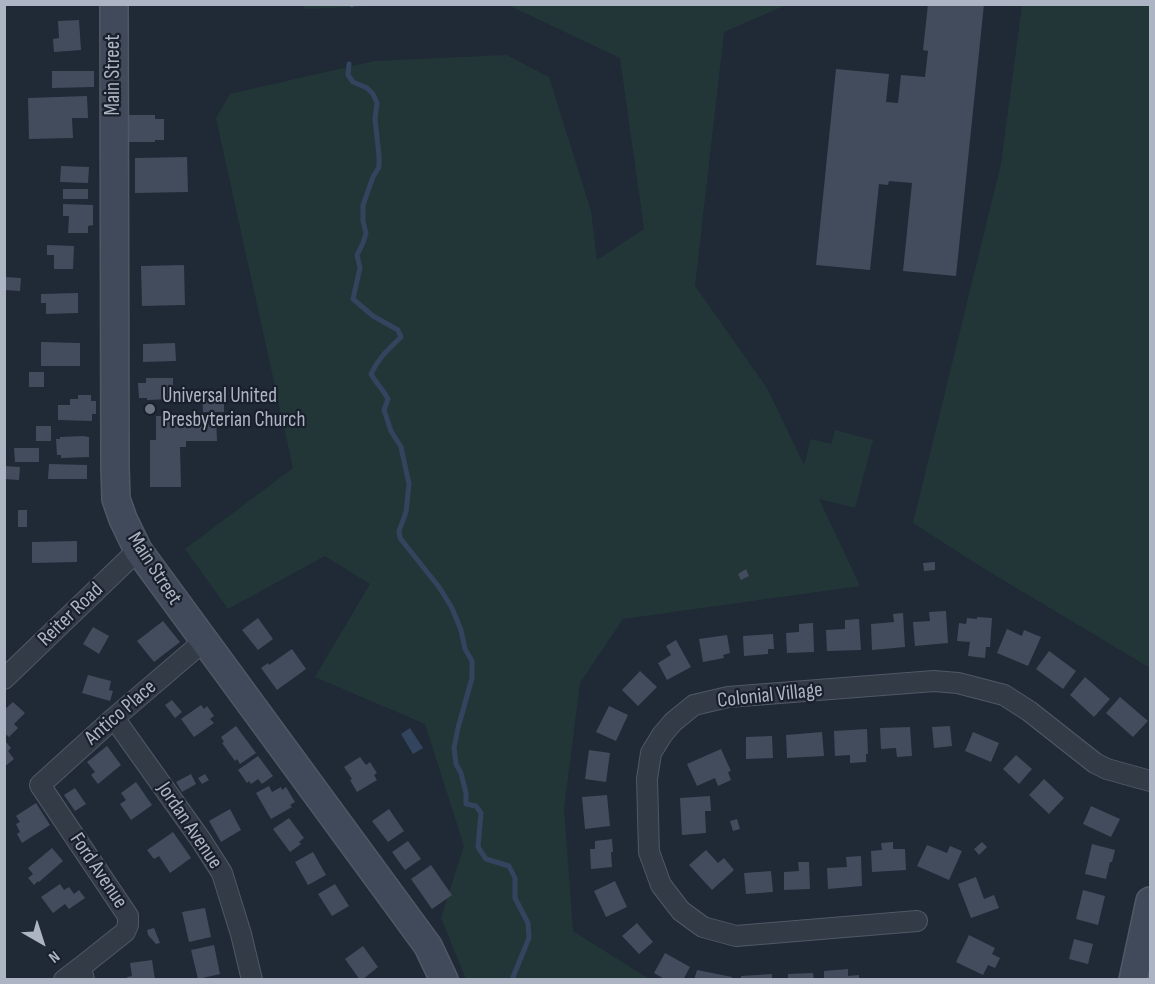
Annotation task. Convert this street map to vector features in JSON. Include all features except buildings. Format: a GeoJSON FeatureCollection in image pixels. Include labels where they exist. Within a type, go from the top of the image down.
{"type":"FeatureCollection","features":[{"type":"Feature","properties":{"kind":"street","name":"Main Street"},"geometry":{"type":"LineString","coordinates":[[114,4],[117,499],[123,519],[138,550],[428,946],[444,980]]}},
{"type":"Feature","properties":{"kind":"street","name":"Reiter Road"},"geometry":{"type":"LineString","coordinates":[[4,679],[138,550]]}},
{"type":"Feature","properties":{"kind":"street","name":"Antico Place"},"geometry":{"type":"LineString","coordinates":[[40,785],[204,641]]}},
{"type":"Feature","properties":{"kind":"street","name":"Colonial Village"},"geometry":{"type":"LineString","coordinates":[[917,921],[736,936],[703,927],[681,911],[661,885],[650,852],[647,779],[651,753],[662,735],[673,722],[694,705],[728,697],[934,681],[958,683],[1004,695],[1029,711],[1095,763],[1107,769],[1150,781]]}},
{"type":"Feature","properties":{"kind":"street","name":"Jordan Avenue"},"geometry":{"type":"LineString","coordinates":[[114,718],[222,873],[241,934],[252,980]]}},
{"type":"Feature","properties":{"kind":"street","name":"Ford Avenue"},"geometry":{"type":"LineString","coordinates":[[40,785],[128,916],[128,925],[124,932],[83,973],[64,980]]}},
{"type":"Feature","properties":{"kind":"street"},"geometry":{"type":"LineString","coordinates":[[1133,980],[1150,901]]}},
{"type":"Feature","properties":{"kind":"green space"},"geometry":{"type":"Polygon","coordinates":[[[302,5],[393,5],[306,9],[302,5]]]}},
{"type":"Feature","properties":{"kind":"green space"},"geometry":{"type":"Polygon","coordinates":[[[508,5],[786,5],[724,32],[695,286],[767,388],[804,465],[811,439],[831,444],[835,430],[873,440],[855,508],[819,499],[860,586],[623,619],[580,683],[564,808],[573,931],[649,979],[466,979],[441,918],[464,846],[425,724],[315,677],[370,584],[325,556],[228,609],[185,549],[293,468],[216,118],[230,94],[374,61],[506,55],[549,77],[591,211],[597,260],[644,229],[620,58],[508,5]]]}},
{"type":"Feature","properties":{"kind":"green space"},"geometry":{"type":"Polygon","coordinates":[[[1022,5],[1150,5],[1150,668],[983,568],[913,523],[1001,164],[1022,5]]]}},
{"type":"Feature","properties":{"kind":"water"},"geometry":{"type":"Polygon","coordinates":[[[410,728],[423,748],[413,754],[401,734],[410,728]]]}},
{"type":"Feature","properties":{"kind":"waterway"},"geometry":{"type":"LineString","coordinates":[[349,64],[348,75],[353,82],[367,88],[377,103],[375,119],[379,156],[379,167],[363,205],[366,233],[357,255],[360,268],[353,299],[373,316],[398,330],[401,337],[380,358],[371,374],[388,399],[384,410],[391,431],[401,447],[409,484],[406,512],[399,531],[400,538],[439,587],[452,608],[461,630],[465,649],[472,661],[472,678],[454,748],[456,764],[461,773],[466,804],[476,806],[481,813],[478,847],[486,859],[509,866],[515,878],[515,898],[528,923],[529,938],[513,977],[514,980]]}},
{"type":"Feature","properties":{"kind":"place","name":"Universal United Presbyterian Church"},"geometry":{"type":"Point","coordinates":[150,409]}}]}
